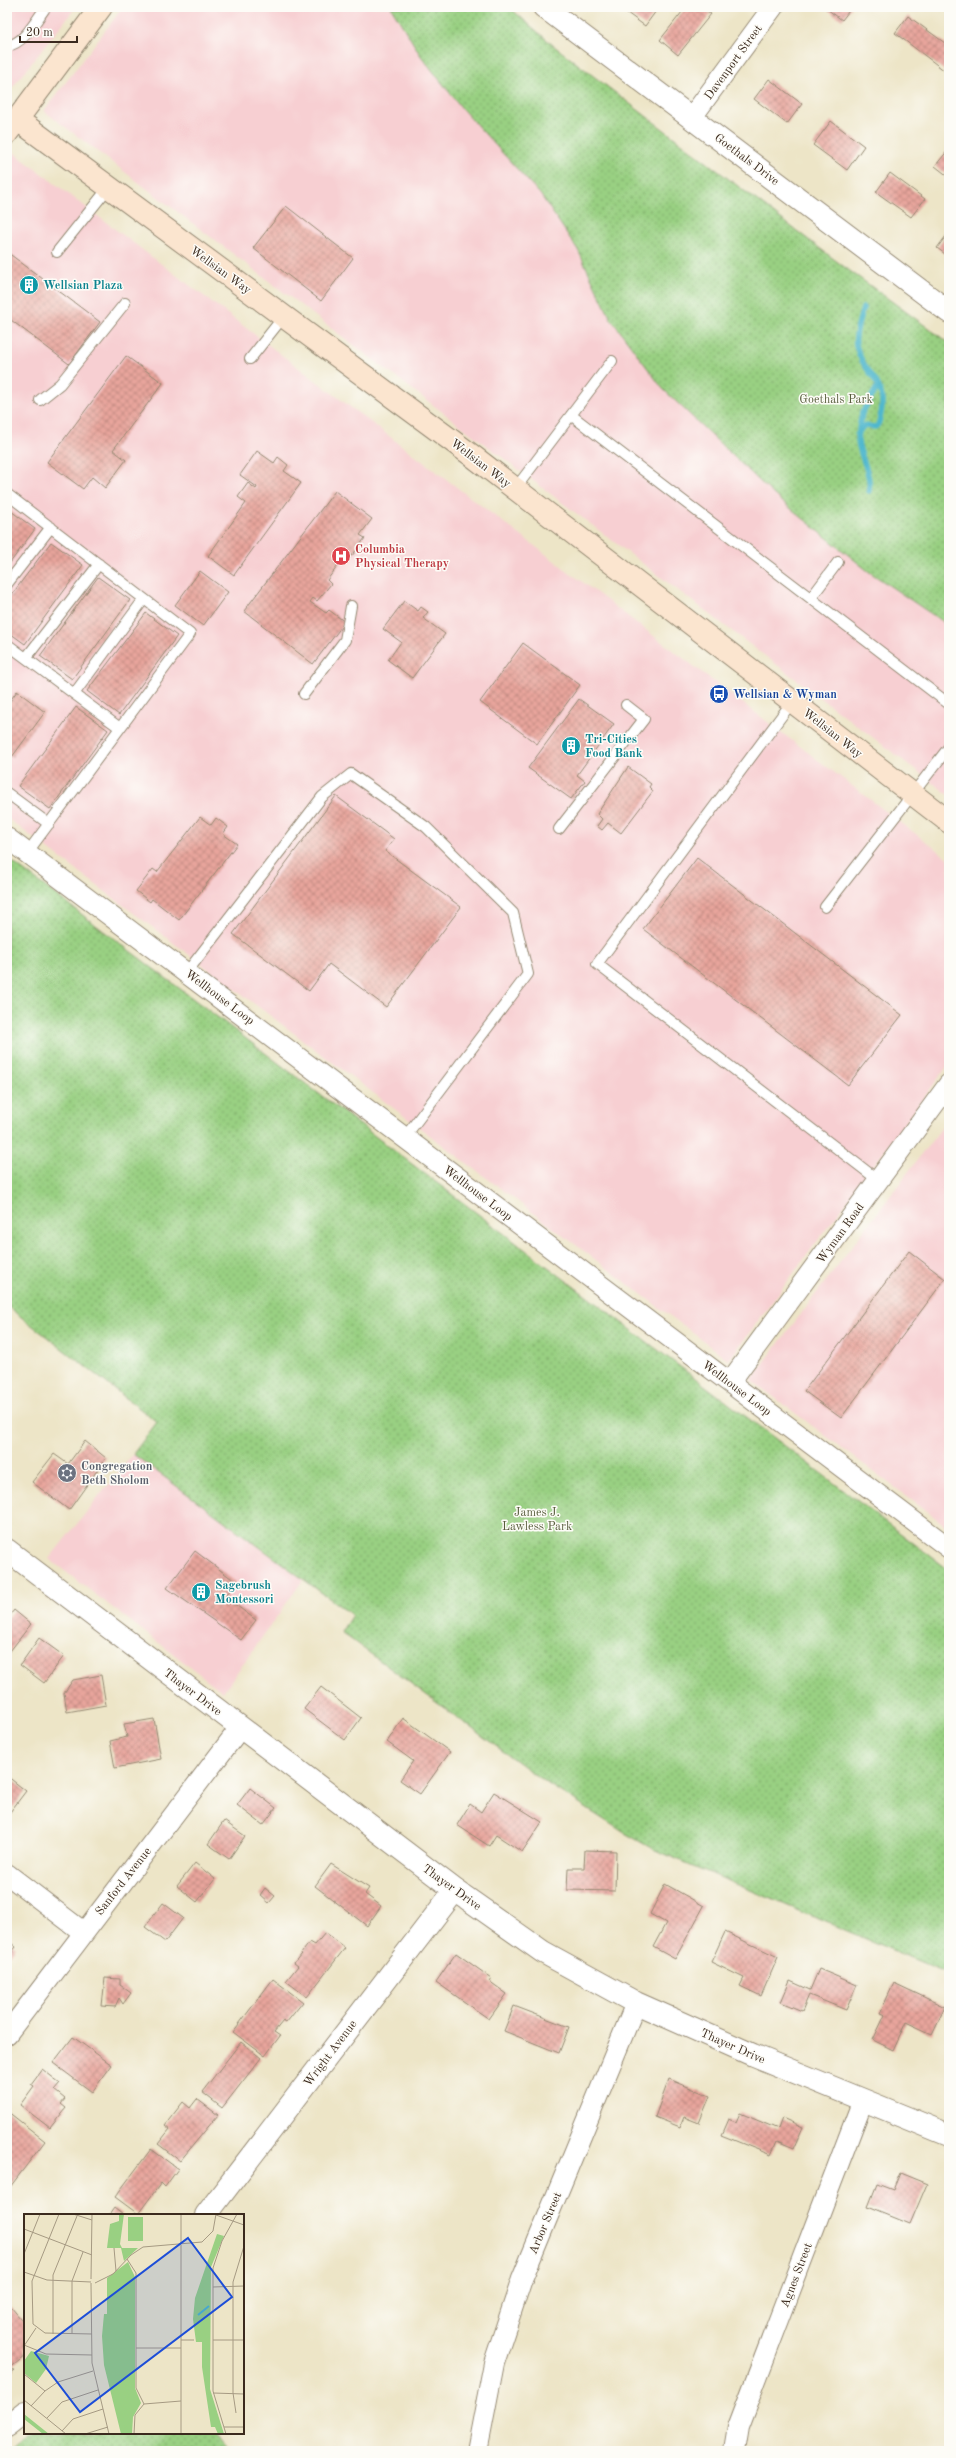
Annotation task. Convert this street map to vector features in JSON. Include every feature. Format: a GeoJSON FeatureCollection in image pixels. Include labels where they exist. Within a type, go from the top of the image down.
{"type":"FeatureCollection","features":[{"type":"Feature","properties":{"kind":"main road"},"geometry":{"type":"LineString","coordinates":[[11,122],[101,7]]}},
{"type":"Feature","properties":{"kind":"main road","name":"Wellsian Way"},"geometry":{"type":"LineString","coordinates":[[11,122],[109,187],[284,316],[515,489],[949,822]]}},
{"type":"Feature","properties":{"kind":"street","name":"Goethals Drive"},"geometry":{"type":"LineString","coordinates":[[544,7],[949,312]]}},
{"type":"Feature","properties":{"kind":"street","name":"Davenport Street"},"geometry":{"type":"LineString","coordinates":[[692,117],[773,7]]}},
{"type":"Feature","properties":{"kind":"street","name":"Wellhouse Loop"},"geometry":{"type":"LineString","coordinates":[[7,838],[187,972],[949,1548]]}},
{"type":"Feature","properties":{"kind":"street","name":"Wyman Road"},"geometry":{"type":"LineString","coordinates":[[730,1382],[949,1084]]}},
{"type":"Feature","properties":{"kind":"street","name":"Thayer Drive"},"geometry":{"type":"LineString","coordinates":[[7,1550],[455,1890],[543,1952],[636,2003],[949,2135]]}},
{"type":"Feature","properties":{"kind":"street","name":"Sanford Avenue"},"geometry":{"type":"LineString","coordinates":[[7,2034],[83,1932],[240,1728]]}},
{"type":"Feature","properties":{"kind":"street"},"geometry":{"type":"LineString","coordinates":[[7,1874],[83,1932]]}},
{"type":"Feature","properties":{"kind":"street","name":"Wright Avenue"},"geometry":{"type":"LineString","coordinates":[[207,2214],[455,1890]]}},
{"type":"Feature","properties":{"kind":"street","name":"Arbor Street"},"geometry":{"type":"LineString","coordinates":[[477,2451],[494,2363],[522,2279],[636,2003]]}},
{"type":"Feature","properties":{"kind":"street","name":"Agnes Street"},"geometry":{"type":"LineString","coordinates":[[734,2451],[738,2427],[863,2100]]}},
{"type":"Feature","properties":{"kind":"street"},"geometry":{"type":"LineString","coordinates":[[7,2426],[24,2413]]}},
{"type":"Feature","properties":{"kind":"lane"},"geometry":{"type":"LineString","coordinates":[[7,46],[13,45],[20,40],[46,7]]}},
{"type":"Feature","properties":{"kind":"lane"},"geometry":{"type":"LineString","coordinates":[[58,252],[109,187]]}},
{"type":"Feature","properties":{"kind":"lane"},"geometry":{"type":"LineString","coordinates":[[40,400],[60,384],[125,303]]}},
{"type":"Feature","properties":{"kind":"lane"},"geometry":{"type":"LineString","coordinates":[[250,359],[284,316]]}},
{"type":"Feature","properties":{"kind":"lane"},"geometry":{"type":"LineString","coordinates":[[515,489],[612,361]]}},
{"type":"Feature","properties":{"kind":"lane"},"geometry":{"type":"LineString","coordinates":[[571,415],[949,704]]}},
{"type":"Feature","properties":{"kind":"lane"},"geometry":{"type":"LineString","coordinates":[[7,494],[190,634],[27,852]]}},
{"type":"Feature","properties":{"kind":"lane"},"geometry":{"type":"LineString","coordinates":[[7,584],[50,527]]}},
{"type":"Feature","properties":{"kind":"lane"},"geometry":{"type":"LineString","coordinates":[[811,598],[838,562]]}},
{"type":"Feature","properties":{"kind":"lane"},"geometry":{"type":"LineString","coordinates":[[26,658],[99,564]]}},
{"type":"Feature","properties":{"kind":"lane"},"geometry":{"type":"LineString","coordinates":[[74,694],[144,599]]}},
{"type":"Feature","properties":{"kind":"lane"},"geometry":{"type":"LineString","coordinates":[[304,694],[345,640],[351,606]]}},
{"type":"Feature","properties":{"kind":"lane"},"geometry":{"type":"LineString","coordinates":[[7,644],[120,728]]}},
{"type":"Feature","properties":{"kind":"lane"},"geometry":{"type":"LineString","coordinates":[[792,702],[597,964],[878,1180]]}},
{"type":"Feature","properties":{"kind":"lane"},"geometry":{"type":"LineString","coordinates":[[559,829],[644,719],[626,705]]}},
{"type":"Feature","properties":{"kind":"lane"},"geometry":{"type":"LineString","coordinates":[[825,907],[949,747]]}},
{"type":"Feature","properties":{"kind":"lane"},"geometry":{"type":"LineString","coordinates":[[187,972],[322,797],[351,774],[426,827],[513,913],[528,974],[405,1138]]}},
{"type":"Feature","properties":{"kind":"lane"},"geometry":{"type":"LineString","coordinates":[[7,793],[49,824]]}},
{"type":"Feature","properties":{"kind":"shaded area"},"geometry":{"type":"Polygon","coordinates":[[[7,7],[76,7],[12,88],[7,84],[7,7]]]}},
{"type":"Feature","properties":{"kind":"shaded area"},"geometry":{"type":"Polygon","coordinates":[[[123,7],[391,7],[421,56],[464,111],[540,194],[578,250],[611,319],[706,431],[774,495],[868,571],[949,626],[949,795],[44,111],[123,7]]]}},
{"type":"Feature","properties":{"kind":"shaded area"},"geometry":{"type":"Polygon","coordinates":[[[13,152],[949,859],[949,1064],[729,1360],[7,818],[7,160],[13,152]]]}},
{"type":"Feature","properties":{"kind":"shaded area"},"geometry":{"type":"Polygon","coordinates":[[[949,1118],[949,1528],[751,1380],[949,1118]]]}},
{"type":"Feature","properties":{"kind":"shaded area"},"geometry":{"type":"Polygon","coordinates":[[[133,1454],[303,1580],[223,1692],[49,1559],[133,1454]]]}},
{"type":"Feature","properties":{"kind":"green space","name":"Goethals Park"},"geometry":{"type":"Polygon","coordinates":[[[391,7],[509,7],[554,46],[839,263],[949,343],[949,626],[868,571],[774,495],[663,389],[611,319],[578,250],[540,194],[464,111],[421,56],[391,7]]]}},
{"type":"Feature","properties":{"kind":"green space","name":"James J. Lawless Park"},"geometry":{"type":"Polygon","coordinates":[[[7,858],[949,1570],[949,1974],[653,1849],[623,1832],[542,1780],[341,1632],[352,1615],[133,1454],[157,1422],[7,1306],[7,858]]]}},
{"type":"Feature","properties":{"kind":"green space"},"geometry":{"type":"Polygon","coordinates":[[[31,2434],[217,2434],[231,2451],[7,2451],[31,2434]]]}},
{"type":"Feature","properties":{"kind":"building"},"geometry":{"type":"Polygon","coordinates":[[[625,7],[659,7],[645,26],[623,10],[625,7]]]}},
{"type":"Feature","properties":{"kind":"building"},"geometry":{"type":"Polygon","coordinates":[[[686,7],[702,7],[711,14],[678,55],[660,40],[686,7]]]}},
{"type":"Feature","properties":{"kind":"building"},"geometry":{"type":"Polygon","coordinates":[[[824,7],[852,7],[842,20],[824,7]]]}},
{"type":"Feature","properties":{"kind":"building"},"geometry":{"type":"Polygon","coordinates":[[[908,16],[949,46],[949,65],[945,71],[895,33],[908,16]]]}},
{"type":"Feature","properties":{"kind":"building"},"geometry":{"type":"Polygon","coordinates":[[[769,79],[802,104],[787,124],[754,99],[769,79]]]}},
{"type":"Feature","properties":{"kind":"building"},"geometry":{"type":"Polygon","coordinates":[[[831,121],[864,146],[847,170],[813,145],[831,121]]]}},
{"type":"Feature","properties":{"kind":"building"},"geometry":{"type":"Polygon","coordinates":[[[949,149],[949,177],[935,166],[949,149]]]}},
{"type":"Feature","properties":{"kind":"building"},"geometry":{"type":"Polygon","coordinates":[[[890,173],[925,199],[911,217],[876,192],[890,173]]]}},
{"type":"Feature","properties":{"kind":"building"},"geometry":{"type":"Polygon","coordinates":[[[286,206],[353,258],[321,301],[253,248],[286,206]]]}},
{"type":"Feature","properties":{"kind":"building"},"geometry":{"type":"Polygon","coordinates":[[[949,232],[949,257],[937,248],[949,232]]]}},
{"type":"Feature","properties":{"kind":"building","name":"Wellsian Plaza"},"geometry":{"type":"Polygon","coordinates":[[[7,252],[100,322],[69,364],[7,317],[7,252]]]}},
{"type":"Feature","properties":{"kind":"building"},"geometry":{"type":"Polygon","coordinates":[[[126,356],[163,383],[113,450],[126,460],[105,488],[92,477],[83,489],[47,462],[126,356]]]}},
{"type":"Feature","properties":{"kind":"building"},"geometry":{"type":"Polygon","coordinates":[[[257,451],[274,463],[278,457],[288,465],[284,471],[301,483],[234,575],[208,556],[246,503],[238,497],[248,483],[256,489],[257,487],[240,475],[257,451]]]}},
{"type":"Feature","properties":{"kind":"building"},"geometry":{"type":"Polygon","coordinates":[[[335,491],[372,519],[360,535],[365,538],[352,556],[348,553],[327,580],[331,584],[317,601],[313,598],[310,602],[326,613],[329,610],[345,622],[313,664],[244,611],[335,491]]]}},
{"type":"Feature","properties":{"kind":"building"},"geometry":{"type":"Polygon","coordinates":[[[7,508],[35,529],[7,567],[7,508]]]}},
{"type":"Feature","properties":{"kind":"building"},"geometry":{"type":"Polygon","coordinates":[[[51,542],[83,565],[25,644],[7,631],[7,601],[51,542]]]}},
{"type":"Feature","properties":{"kind":"building"},"geometry":{"type":"Polygon","coordinates":[[[200,571],[228,592],[203,626],[175,605],[200,571]]]}},
{"type":"Feature","properties":{"kind":"building"},"geometry":{"type":"Polygon","coordinates":[[[98,577],[130,600],[72,679],[40,656],[98,577]]]}},
{"type":"Feature","properties":{"kind":"building"},"geometry":{"type":"Polygon","coordinates":[[[404,601],[418,611],[421,607],[428,612],[423,618],[445,634],[412,678],[388,660],[401,642],[383,629],[404,601]]]}},
{"type":"Feature","properties":{"kind":"building"},"geometry":{"type":"Polygon","coordinates":[[[146,613],[177,636],[119,715],[87,691],[146,613]]]}},
{"type":"Feature","properties":{"kind":"building"},"geometry":{"type":"Polygon","coordinates":[[[523,643],[580,685],[537,744],[480,702],[523,643]]]}},
{"type":"Feature","properties":{"kind":"building"},"geometry":{"type":"Polygon","coordinates":[[[17,691],[45,712],[12,757],[7,753],[7,705],[17,691]]]}},
{"type":"Feature","properties":{"kind":"building","name":"Tri-Cities Food Bank"},"geometry":{"type":"Polygon","coordinates":[[[579,699],[614,724],[577,775],[585,781],[571,799],[528,768],[579,699]]]}},
{"type":"Feature","properties":{"kind":"building"},"geometry":{"type":"Polygon","coordinates":[[[76,707],[108,730],[50,809],[18,786],[76,707]]]}},
{"type":"Feature","properties":{"kind":"building"},"geometry":{"type":"Polygon","coordinates":[[[628,767],[651,784],[649,787],[653,791],[621,833],[608,823],[602,830],[597,826],[602,819],[597,814],[628,767]]]}},
{"type":"Feature","properties":{"kind":"building"},"geometry":{"type":"Polygon","coordinates":[[[336,796],[394,839],[385,851],[461,907],[386,1007],[329,964],[309,991],[233,934],[336,796]]]}},
{"type":"Feature","properties":{"kind":"building"},"geometry":{"type":"Polygon","coordinates":[[[200,817],[211,825],[216,818],[228,827],[223,834],[237,844],[179,920],[152,899],[150,902],[136,891],[153,869],[157,872],[200,817]]]}},
{"type":"Feature","properties":{"kind":"building"},"geometry":{"type":"Polygon","coordinates":[[[697,858],[902,1015],[848,1085],[643,929],[697,858]]]}},
{"type":"Feature","properties":{"kind":"building"},"geometry":{"type":"Polygon","coordinates":[[[909,1251],[945,1279],[841,1418],[804,1391],[909,1251]]]}},
{"type":"Feature","properties":{"kind":"building","name":"Congregation Beth Sholom"},"geometry":{"type":"Polygon","coordinates":[[[85,1441],[106,1458],[69,1510],[32,1482],[54,1454],[68,1464],[85,1441]]]}},
{"type":"Feature","properties":{"kind":"building","name":"Sagebrush Montessori"},"geometry":{"type":"Polygon","coordinates":[[[195,1551],[236,1582],[225,1597],[256,1620],[241,1640],[167,1588],[195,1551]]]}},
{"type":"Feature","properties":{"kind":"building"},"geometry":{"type":"Polygon","coordinates":[[[14,1610],[31,1624],[7,1655],[7,1619],[14,1610]]]}},
{"type":"Feature","properties":{"kind":"building"},"geometry":{"type":"Polygon","coordinates":[[[39,1638],[64,1656],[44,1683],[20,1665],[39,1638]]]}},
{"type":"Feature","properties":{"kind":"building"},"geometry":{"type":"Polygon","coordinates":[[[101,1675],[106,1705],[67,1712],[64,1693],[73,1680],[101,1675]]]}},
{"type":"Feature","properties":{"kind":"building"},"geometry":{"type":"Polygon","coordinates":[[[321,1687],[361,1718],[345,1740],[304,1709],[321,1687]]]}},
{"type":"Feature","properties":{"kind":"building"},"geometry":{"type":"Polygon","coordinates":[[[403,1718],[450,1752],[420,1794],[400,1780],[413,1761],[387,1742],[403,1718]]]}},
{"type":"Feature","properties":{"kind":"building"},"geometry":{"type":"Polygon","coordinates":[[[154,1719],[161,1759],[115,1768],[110,1741],[127,1737],[124,1724],[154,1719]]]}},
{"type":"Feature","properties":{"kind":"building"},"geometry":{"type":"Polygon","coordinates":[[[7,1776],[26,1791],[7,1816],[7,1776]]]}},
{"type":"Feature","properties":{"kind":"building"},"geometry":{"type":"Polygon","coordinates":[[[250,1788],[276,1808],[263,1825],[237,1805],[250,1788]]]}},
{"type":"Feature","properties":{"kind":"building"},"geometry":{"type":"Polygon","coordinates":[[[494,1792],[542,1822],[522,1852],[496,1835],[489,1846],[457,1825],[470,1804],[481,1812],[494,1792]]]}},
{"type":"Feature","properties":{"kind":"building"},"geometry":{"type":"Polygon","coordinates":[[[224,1821],[245,1836],[229,1859],[208,1844],[224,1821]]]}},
{"type":"Feature","properties":{"kind":"building"},"geometry":{"type":"Polygon","coordinates":[[[585,1850],[616,1851],[615,1891],[567,1890],[568,1868],[584,1868],[585,1850]]]}},
{"type":"Feature","properties":{"kind":"building"},"geometry":{"type":"Polygon","coordinates":[[[195,1863],[215,1879],[197,1902],[177,1886],[195,1863]]]}},
{"type":"Feature","properties":{"kind":"building"},"geometry":{"type":"Polygon","coordinates":[[[331,1864],[369,1888],[365,1894],[381,1906],[367,1926],[315,1886],[331,1864]]]}},
{"type":"Feature","properties":{"kind":"building"},"geometry":{"type":"Polygon","coordinates":[[[665,1884],[704,1906],[675,1959],[653,1947],[666,1923],[650,1914],[665,1884]]]}},
{"type":"Feature","properties":{"kind":"building"},"geometry":{"type":"Polygon","coordinates":[[[265,1888],[275,1896],[269,1903],[260,1895],[265,1888]]]}},
{"type":"Feature","properties":{"kind":"building"},"geometry":{"type":"Polygon","coordinates":[[[163,1903],[183,1918],[165,1942],[145,1927],[163,1903]]]}},
{"type":"Feature","properties":{"kind":"building"},"geometry":{"type":"Polygon","coordinates":[[[725,1932],[778,1957],[761,1996],[740,1986],[744,1978],[711,1962],[725,1932]]]}},
{"type":"Feature","properties":{"kind":"building"},"geometry":{"type":"Polygon","coordinates":[[[325,1933],[345,1948],[307,1997],[286,1981],[298,1966],[294,1963],[310,1942],[315,1945],[325,1933]]]}},
{"type":"Feature","properties":{"kind":"building"},"geometry":{"type":"Polygon","coordinates":[[[7,1940],[16,1947],[7,1958],[7,1940]]]}},
{"type":"Feature","properties":{"kind":"building"},"geometry":{"type":"Polygon","coordinates":[[[456,1953],[491,1978],[489,1981],[507,1994],[489,2019],[436,1982],[456,1953]]]}},
{"type":"Feature","properties":{"kind":"building"},"geometry":{"type":"Polygon","coordinates":[[[819,1969],[857,1985],[846,2010],[809,1995],[802,2011],[781,2002],[790,1981],[810,1990],[819,1969]]]}},
{"type":"Feature","properties":{"kind":"building"},"geometry":{"type":"Polygon","coordinates":[[[105,1978],[120,1979],[120,1985],[131,1993],[123,2004],[119,1998],[115,2007],[102,2006],[105,1978]]]}},
{"type":"Feature","properties":{"kind":"building"},"geometry":{"type":"Polygon","coordinates":[[[273,1979],[303,2002],[286,2023],[283,2021],[274,2032],[280,2036],[265,2056],[233,2032],[273,1979]]]}},
{"type":"Feature","properties":{"kind":"building"},"geometry":{"type":"Polygon","coordinates":[[[894,1983],[945,2007],[932,2034],[906,2022],[893,2050],[873,2040],[885,2015],[880,2013],[894,1983]]]}},
{"type":"Feature","properties":{"kind":"building"},"geometry":{"type":"Polygon","coordinates":[[[514,2006],[569,2027],[559,2053],[504,2031],[514,2006]]]}},
{"type":"Feature","properties":{"kind":"building"},"geometry":{"type":"Polygon","coordinates":[[[73,2037],[112,2065],[92,2092],[53,2063],[73,2037]]]}},
{"type":"Feature","properties":{"kind":"building"},"geometry":{"type":"Polygon","coordinates":[[[241,2042],[261,2058],[222,2108],[202,2092],[241,2042]]]}},
{"type":"Feature","properties":{"kind":"building"},"geometry":{"type":"Polygon","coordinates":[[[42,2069],[60,2083],[54,2090],[65,2099],[61,2104],[66,2108],[50,2128],[20,2105],[34,2086],[31,2084],[42,2069]]]}},
{"type":"Feature","properties":{"kind":"building"},"geometry":{"type":"Polygon","coordinates":[[[669,2079],[710,2096],[699,2123],[684,2117],[680,2127],[655,2117],[669,2079]]]}},
{"type":"Feature","properties":{"kind":"building"},"geometry":{"type":"Polygon","coordinates":[[[197,2099],[218,2115],[180,2161],[158,2144],[170,2129],[165,2125],[183,2102],[190,2108],[197,2099]]]}},
{"type":"Feature","properties":{"kind":"building"},"geometry":{"type":"Polygon","coordinates":[[[7,2111],[45,2141],[7,2191],[7,2111]]]}},
{"type":"Feature","properties":{"kind":"building"},"geometry":{"type":"Polygon","coordinates":[[[740,2113],[778,2129],[782,2118],[803,2127],[794,2148],[777,2141],[771,2155],[721,2135],[728,2119],[736,2122],[740,2113]]]}},
{"type":"Feature","properties":{"kind":"building"},"geometry":{"type":"Polygon","coordinates":[[[151,2149],[178,2169],[165,2187],[161,2183],[138,2214],[115,2197],[151,2149]]]}},
{"type":"Feature","properties":{"kind":"building"},"geometry":{"type":"Polygon","coordinates":[[[900,2173],[927,2184],[910,2224],[868,2207],[877,2184],[893,2190],[900,2173]]]}},
{"type":"Feature","properties":{"kind":"building"},"geometry":{"type":"Polygon","coordinates":[[[114,2208],[122,2214],[110,2214],[114,2208]]]}},
{"type":"Feature","properties":{"kind":"building"},"geometry":{"type":"Polygon","coordinates":[[[11,2307],[24,2323],[24,2357],[9,2369],[7,2366],[7,2310],[11,2307]]]}},
{"type":"Feature","properties":{"kind":"building"},"geometry":{"type":"Polygon","coordinates":[[[7,2369],[15,2370],[7,2377],[7,2369]]]}},
{"type":"Feature","properties":{"kind":"waterway"},"geometry":{"type":"LineString","coordinates":[[863,308],[857,331],[856,345],[865,366],[880,389],[882,398],[882,410],[878,425],[875,427],[863,426],[857,435],[869,477],[869,491]]}},
{"type":"Feature","properties":{"kind":"waterway"},"geometry":{"type":"LineString","coordinates":[[859,429],[862,413],[878,386]]}},
{"type":"Feature","properties":{"kind":"place","name":"Wellsian Plaza"},"geometry":{"type":"Point","coordinates":[29,285]}},
{"type":"Feature","properties":{"kind":"place","name":"Columbia Physical Therapy"},"geometry":{"type":"Point","coordinates":[341,556]}},
{"type":"Feature","properties":{"kind":"place","name":"Wellsian & Wyman"},"geometry":{"type":"Point","coordinates":[719,694]}},
{"type":"Feature","properties":{"kind":"place","name":"Tri-Cities Food Bank"},"geometry":{"type":"Point","coordinates":[571,746]}},
{"type":"Feature","properties":{"kind":"place","name":"Congregation Beth Sholom"},"geometry":{"type":"Point","coordinates":[67,1473]}},
{"type":"Feature","properties":{"kind":"place","name":"Sagebrush Montessori"},"geometry":{"type":"Point","coordinates":[201,1592]}}]}
